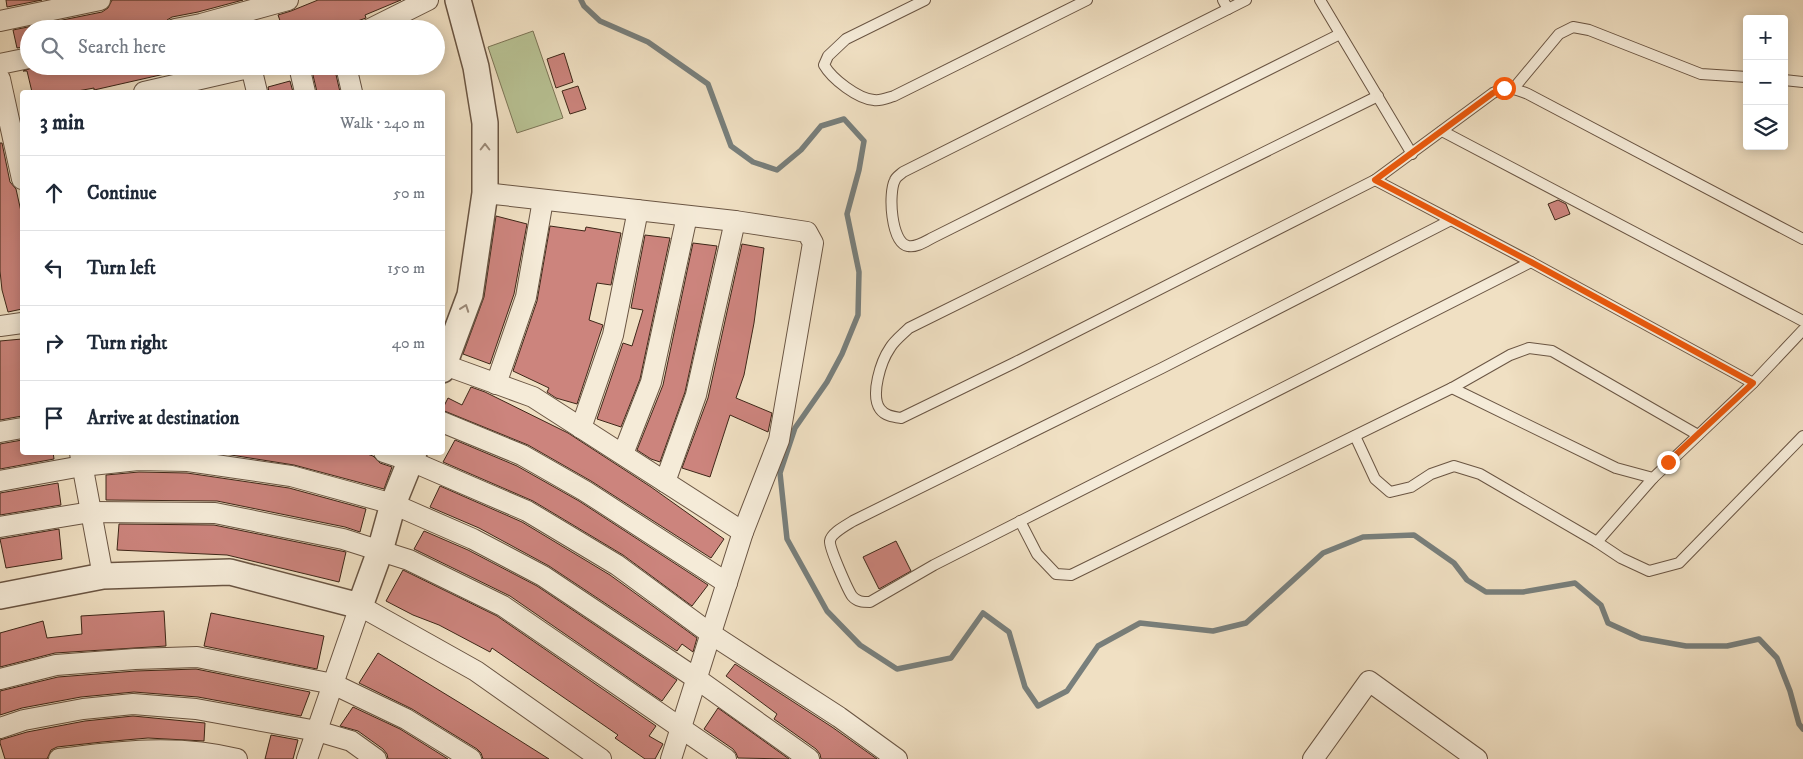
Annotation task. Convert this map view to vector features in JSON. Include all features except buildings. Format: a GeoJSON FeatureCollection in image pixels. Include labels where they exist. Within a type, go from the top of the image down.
{"type":"FeatureCollection","features":[{"type":"Feature","properties":{"kind":"street"},"geometry":{"type":"LineString","coordinates":[[0,21],[100,0]]}},
{"type":"Feature","properties":{"kind":"street"},"geometry":{"type":"LineString","coordinates":[[216,20],[288,0]]}},
{"type":"Feature","properties":{"kind":"street"},"geometry":{"type":"LineString","coordinates":[[388,20],[428,0]]}},
{"type":"Feature","properties":{"kind":"street"},"geometry":{"type":"LineString","coordinates":[[445,361],[470,295],[484,193],[485,123],[476,68],[458,0]]}},
{"type":"Feature","properties":{"kind":"street"},"geometry":{"type":"LineString","coordinates":[[0,64],[20,60]]}},
{"type":"Feature","properties":{"kind":"street"},"geometry":{"type":"LineString","coordinates":[[162,90],[208,85],[234,75]]}},
{"type":"Feature","properties":{"kind":"street"},"geometry":{"type":"LineString","coordinates":[[255,75],[257,90]]}},
{"type":"Feature","properties":{"kind":"street"},"geometry":{"type":"LineString","coordinates":[[302,75],[305,90]]}},
{"type":"Feature","properties":{"kind":"street"},"geometry":{"type":"LineString","coordinates":[[348,75],[352,90]]}},
{"type":"Feature","properties":{"kind":"street"},"geometry":{"type":"LineString","coordinates":[[0,79],[20,169]]}},
{"type":"Feature","properties":{"kind":"street"},"geometry":{"type":"LineString","coordinates":[[484,193],[735,221],[807,232],[813,243],[779,440],[743,532],[671,759]]}},
{"type":"Feature","properties":{"kind":"street"},"geometry":{"type":"LineString","coordinates":[[496,384],[526,297],[543,200]]}},
{"type":"Feature","properties":{"kind":"street"},"geometry":{"type":"LineString","coordinates":[[582,428],[613,335],[638,210]]}},
{"type":"Feature","properties":{"kind":"street"},"geometry":{"type":"LineString","coordinates":[[622,454],[651,382],[687,216]]}},
{"type":"Feature","properties":{"kind":"street"},"geometry":{"type":"LineString","coordinates":[[665,482],[696,395],[735,221]]}},
{"type":"Feature","properties":{"kind":"street"},"geometry":{"type":"LineString","coordinates":[[445,367],[533,397],[743,532]]}},
{"type":"Feature","properties":{"kind":"street"},"geometry":{"type":"LineString","coordinates":[[445,423],[522,455],[585,491],[727,584]]}},
{"type":"Feature","properties":{"kind":"street"},"geometry":{"type":"LineString","coordinates":[[0,432],[20,428]]}},
{"type":"Feature","properties":{"kind":"street"},"geometry":{"type":"LineString","coordinates":[[307,759],[380,551],[393,504],[412,457],[527,511],[617,565],[711,634],[839,717],[897,759]]}},
{"type":"Feature","properties":{"kind":"street"},"geometry":{"type":"LineString","coordinates":[[81,459],[103,576]]}},
{"type":"Feature","properties":{"kind":"street"},"geometry":{"type":"LineString","coordinates":[[0,481],[81,459],[188,462],[291,476],[393,504],[473,539],[543,576],[697,679],[809,759]]}},
{"type":"Feature","properties":{"kind":"street"},"geometry":{"type":"LineString","coordinates":[[0,527],[91,512],[215,513],[343,539],[409,560],[503,606],[726,759]]}},
{"type":"Feature","properties":{"kind":"street"},"geometry":{"type":"LineString","coordinates":[[0,596],[103,576],[230,572],[360,606],[476,671],[601,759]]}},
{"type":"Feature","properties":{"kind":"street"},"geometry":{"type":"LineString","coordinates":[[0,679],[56,665],[135,659],[197,657],[333,684],[406,719],[471,759]]}},
{"type":"Feature","properties":{"kind":"street"},"geometry":{"type":"LineString","coordinates":[[1313,759],[1369,681],[1477,759]]}},
{"type":"Feature","properties":{"kind":"street"},"geometry":{"type":"LineString","coordinates":[[0,728],[24,720],[83,709],[134,704],[196,709],[317,731],[350,742],[376,759]]}},
{"type":"Feature","properties":{"kind":"street"},"geometry":{"type":"LineString","coordinates":[[59,759],[105,753],[174,750],[222,755],[237,759]]}},
{"type":"Feature","properties":{"kind":"lane"},"geometry":{"type":"LineString","coordinates":[[925,0],[846,39],[828,56],[824,66],[829,74],[863,98],[877,101],[894,96],[1086,0]]}},
{"type":"Feature","properties":{"kind":"lane"},"geometry":{"type":"LineString","coordinates":[[1246,0],[1225,5],[903,172],[894,181],[892,198],[893,224],[901,243],[906,246],[915,246],[934,237],[1340,34]]}},
{"type":"Feature","properties":{"kind":"lane"},"geometry":{"type":"LineString","coordinates":[[1320,0],[1412,154]]}},
{"type":"Feature","properties":{"kind":"lane"},"geometry":{"type":"LineString","coordinates":[[1514,88],[1559,34],[1573,27],[1589,30],[1700,74],[1743,77]]}},
{"type":"Feature","properties":{"kind":"lane"},"geometry":{"type":"LineString","coordinates":[[1788,80],[1803,82]]}},
{"type":"Feature","properties":{"kind":"lane"},"geometry":{"type":"LineString","coordinates":[[1378,96],[909,328],[890,347],[880,371],[876,397],[880,409],[890,417],[901,418],[1375,180],[1493,93],[1504,88],[1514,88],[1528,94],[1803,239]]}},
{"type":"Feature","properties":{"kind":"lane"},"geometry":{"type":"LineString","coordinates":[[1442,131],[1803,320]]}},
{"type":"Feature","properties":{"kind":"lane"},"geometry":{"type":"LineString","coordinates":[[1375,180],[1531,262],[1753,383]]}},
{"type":"Feature","properties":{"kind":"lane"},"geometry":{"type":"LineString","coordinates":[[1451,220],[1162,368],[854,521],[832,536],[830,542],[833,555],[852,596],[859,601],[870,602],[934,565],[1531,262]]}},
{"type":"Feature","properties":{"kind":"lane"},"geometry":{"type":"LineString","coordinates":[[1598,542],[1653,478],[1753,383],[1803,330]]}},
{"type":"Feature","properties":{"kind":"lane"},"geometry":{"type":"LineString","coordinates":[[1020,521],[1037,554],[1056,574],[1072,575],[1452,388],[1516,353],[1529,348],[1552,352],[1698,436]]}},
{"type":"Feature","properties":{"kind":"lane"},"geometry":{"type":"LineString","coordinates":[[1452,388],[1616,468],[1653,478]]}},
{"type":"Feature","properties":{"kind":"lane"},"geometry":{"type":"LineString","coordinates":[[1355,436],[1375,479],[1390,492],[1411,487],[1431,474],[1454,466],[1480,474],[1598,542],[1621,558],[1648,571],[1679,563],[1803,436]]}},
{"type":"Feature","properties":{"kind":"green space"},"geometry":{"type":"Polygon","coordinates":[[[533,31],[563,118],[517,133],[488,47],[533,31]]]}},
{"type":"Feature","properties":{"kind":"waterway"},"geometry":{"type":"LineString","coordinates":[[581,0],[584,6],[600,21],[648,42],[708,84],[731,146],[753,162],[777,170],[801,150],[821,126],[844,119],[864,141],[859,170],[847,214],[859,272],[858,315],[842,354],[827,382],[795,428],[780,473],[787,539],[827,611],[860,645],[897,669],[951,658],[983,613],[1009,632],[1025,687],[1038,706],[1067,691],[1098,646],[1140,623],[1213,631],[1246,623],[1323,553],[1363,537],[1414,535],[1454,563],[1467,580],[1486,592],[1523,592],[1575,583],[1601,605],[1608,623],[1641,638],[1686,646],[1727,646],[1759,639],[1777,658],[1790,691],[1799,724],[1803,729]]}},
{"type":"Feature","properties":{"kind":"route"},"geometry":{"type":"LineString","coordinates":[[1504,88],[1493,93],[1375,180],[1531,262],[1753,383],[1668,462]]}}]}
